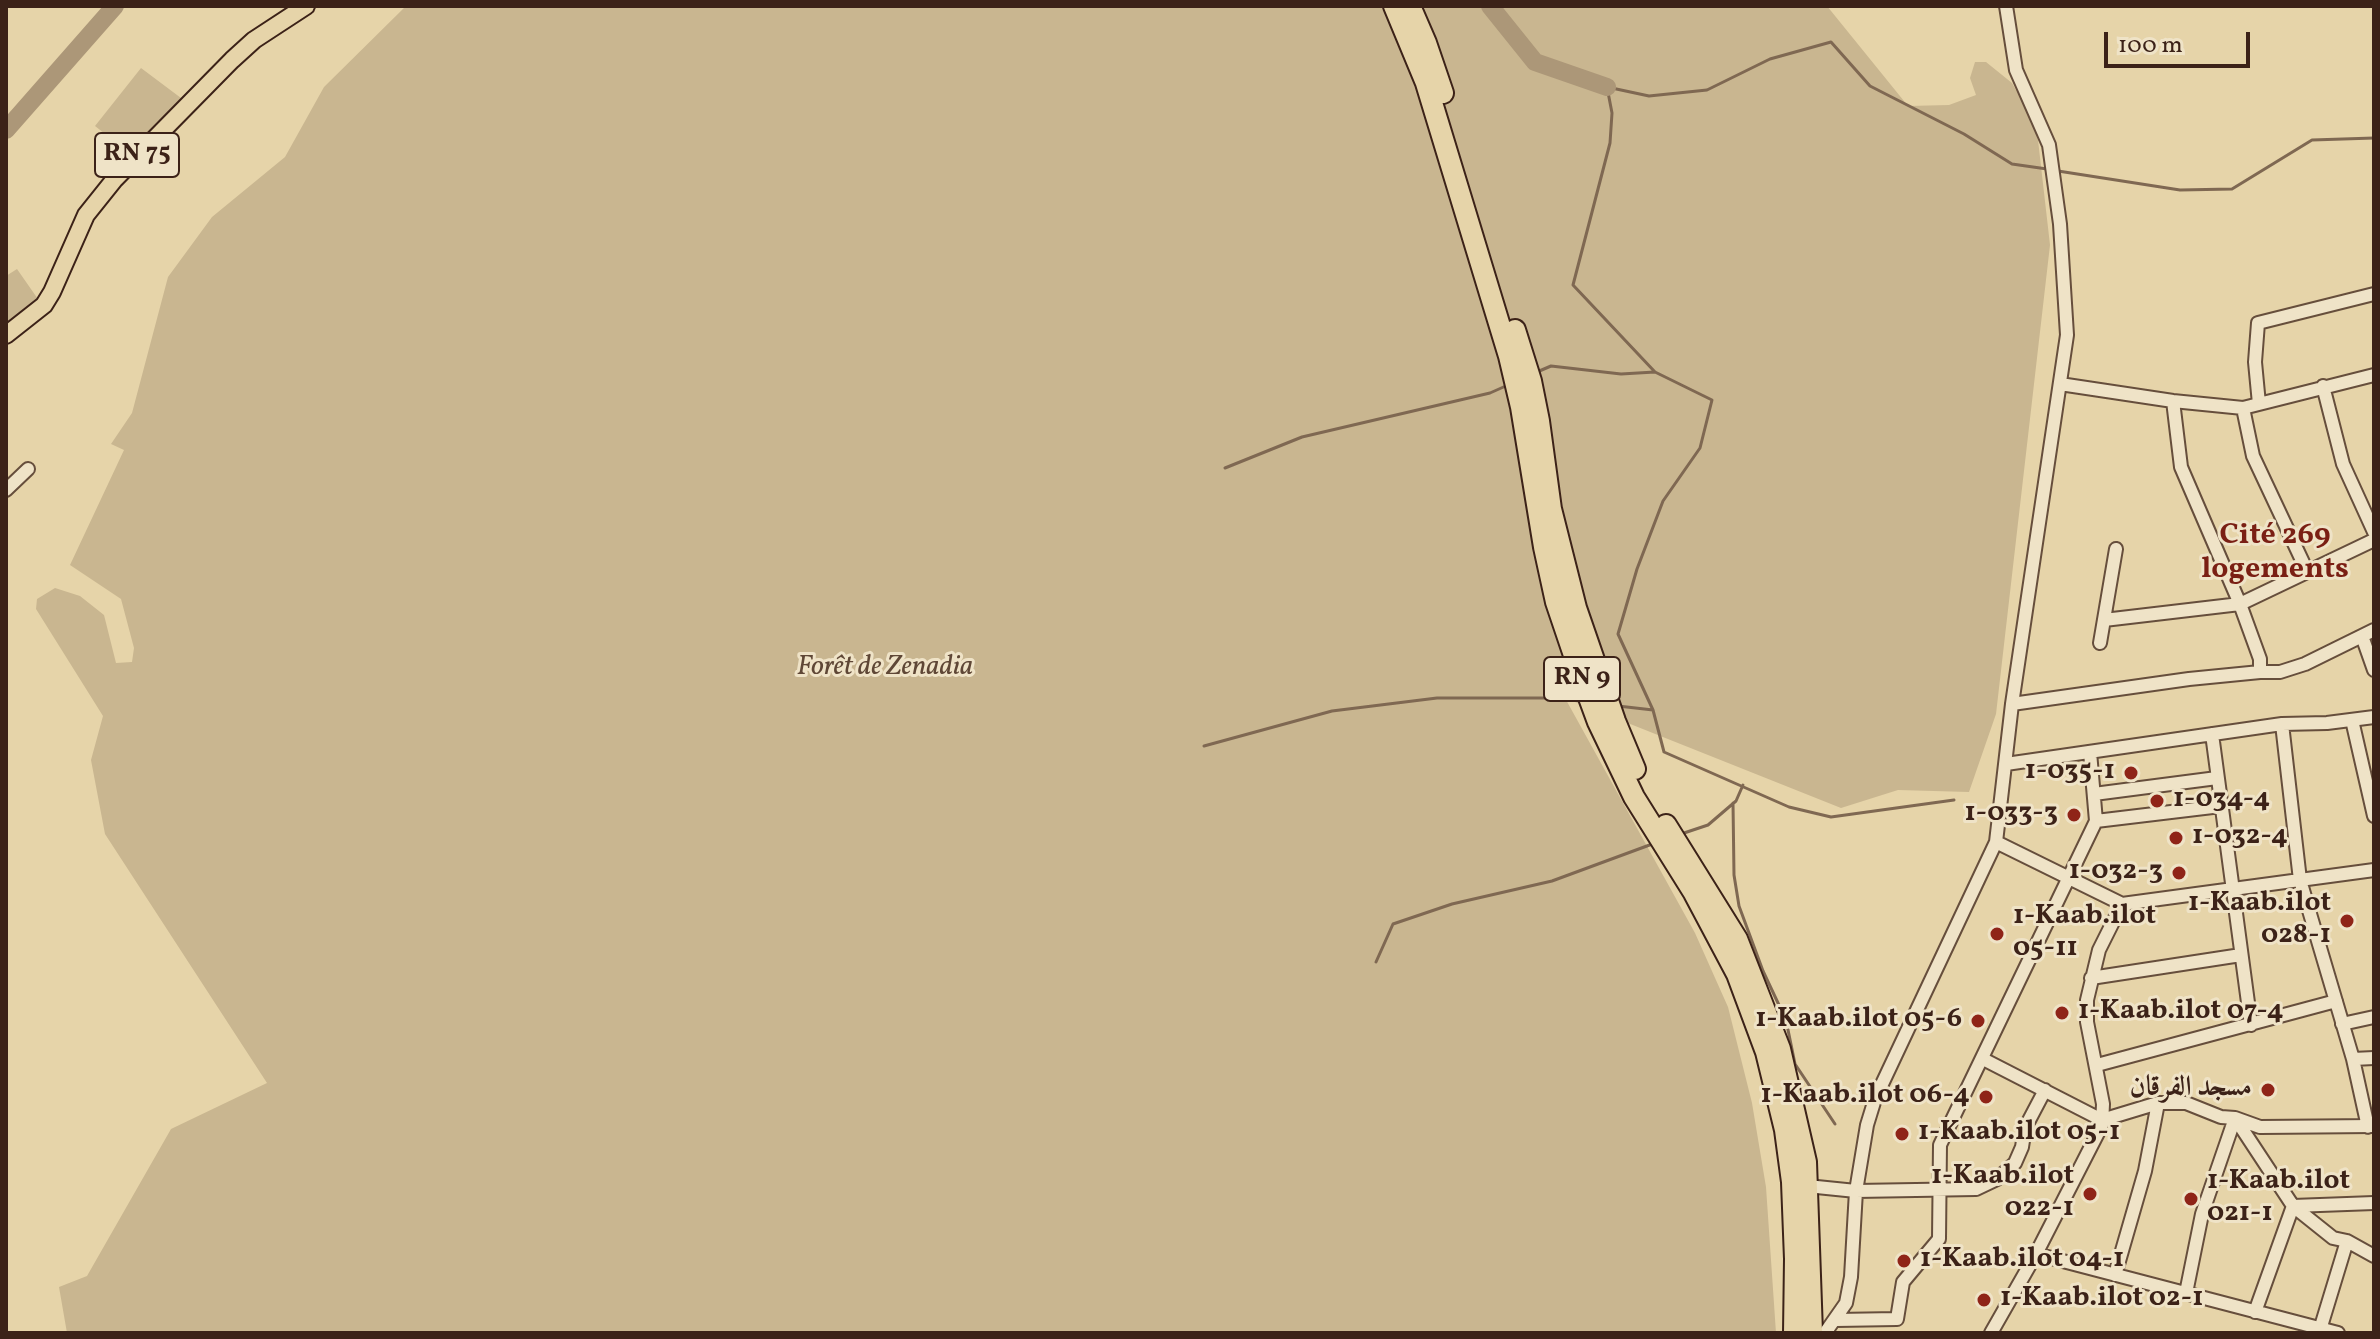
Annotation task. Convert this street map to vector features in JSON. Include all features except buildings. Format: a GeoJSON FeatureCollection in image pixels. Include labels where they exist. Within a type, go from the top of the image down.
{"type":"FeatureCollection","features":[{"type":"Feature","properties":{"kind":"highway","name":"RN 9"},"geometry":{"type":"LineString","coordinates":[[1394,6],[1426,83],[1497,315],[1521,407],[1556,602],[1580,673],[1598,722],[1634,797],[1694,893],[1737,974],[1766,1052],[1785,1130],[1792,1182],[1794,1333]]}},
{"type":"Feature","properties":{"kind":"highway","name":"RN 9"},"geometry":{"type":"LineString","coordinates":[[1410,6],[1437,74],[1531,381],[1551,509],[1591,657],[1630,760],[1648,795],[1719,907],[1751,970],[1780,1049],[1806,1162],[1812,1333]]}},
{"type":"Feature","properties":{"kind":"main road","name":"RN 75"},"geometry":{"type":"LineString","coordinates":[[6,335],[44,305],[86,215],[114,180],[254,40],[306,6]]}},
{"type":"Feature","properties":{"kind":"street"},"geometry":{"type":"LineString","coordinates":[[1835,1327],[1846,1303],[1851,1277],[1856,1191],[1867,1125],[1875,1099],[1996,842],[2012,704],[2067,335],[2059,211],[2049,145],[2016,70],[2006,6]]}},
{"type":"Feature","properties":{"kind":"street"},"geometry":{"type":"LineString","coordinates":[[2259,404],[2255,362],[2258,323],[2374,294]]}},
{"type":"Feature","properties":{"kind":"street"},"geometry":{"type":"LineString","coordinates":[[2060,384],[2243,408],[2374,375]]}},
{"type":"Feature","properties":{"kind":"street"},"geometry":{"type":"LineString","coordinates":[[2323,386],[2343,464],[2374,532]]}},
{"type":"Feature","properties":{"kind":"street"},"geometry":{"type":"LineString","coordinates":[[2173,401],[2181,467],[2240,604],[2260,659],[2260,672]]}},
{"type":"Feature","properties":{"kind":"street"},"geometry":{"type":"LineString","coordinates":[[2243,408],[2253,456],[2307,571]]}},
{"type":"Feature","properties":{"kind":"street"},"geometry":{"type":"LineString","coordinates":[[6,490],[28,469]]}},
{"type":"Feature","properties":{"kind":"street"},"geometry":{"type":"LineString","coordinates":[[2104,620],[2240,604],[2374,540]]}},
{"type":"Feature","properties":{"kind":"street"},"geometry":{"type":"LineString","coordinates":[[2100,643],[2116,549]]}},
{"type":"Feature","properties":{"kind":"street"},"geometry":{"type":"LineString","coordinates":[[2012,704],[2189,679],[2280,672],[2305,664],[2368,633],[2374,670]]}},
{"type":"Feature","properties":{"kind":"street"},"geometry":{"type":"LineString","coordinates":[[2006,764],[2282,724],[2374,717]]}},
{"type":"Feature","properties":{"kind":"street"},"geometry":{"type":"LineString","coordinates":[[2352,720],[2374,816]]}},
{"type":"Feature","properties":{"kind":"street"},"geometry":{"type":"LineString","coordinates":[[1983,1059],[2102,1120],[2158,1103],[2186,1103],[2221,1117],[2235,1118],[2260,1127],[2371,1126],[2300,880],[2282,724]]}},
{"type":"Feature","properties":{"kind":"street"},"geometry":{"type":"LineString","coordinates":[[2212,734],[2251,1025]]}},
{"type":"Feature","properties":{"kind":"street"},"geometry":{"type":"LineString","coordinates":[[1825,1333],[1835,1327],[1897,1319],[1903,1282],[1939,1239],[1940,1145],[2096,821],[2090,752]]}},
{"type":"Feature","properties":{"kind":"street"},"geometry":{"type":"LineString","coordinates":[[2094,794],[2217,778]]}},
{"type":"Feature","properties":{"kind":"street"},"geometry":{"type":"LineString","coordinates":[[2096,821],[2221,806]]}},
{"type":"Feature","properties":{"kind":"street"},"geometry":{"type":"LineString","coordinates":[[1996,842],[2122,904],[2374,870]]}},
{"type":"Feature","properties":{"kind":"street"},"geometry":{"type":"LineString","coordinates":[[1991,1333],[2036,1254],[2102,1125],[2103,1104],[2087,1022],[2087,1000],[2099,950],[2122,904]]}},
{"type":"Feature","properties":{"kind":"street"},"geometry":{"type":"LineString","coordinates":[[2091,978],[2241,955]]}},
{"type":"Feature","properties":{"kind":"street"},"geometry":{"type":"LineString","coordinates":[[2097,1065],[2336,1001]]}},
{"type":"Feature","properties":{"kind":"street"},"geometry":{"type":"LineString","coordinates":[[2342,1024],[2374,1017]]}},
{"type":"Feature","properties":{"kind":"street"},"geometry":{"type":"LineString","coordinates":[[2353,1059],[2374,1058]]}},
{"type":"Feature","properties":{"kind":"street"},"geometry":{"type":"LineString","coordinates":[[1807,1186],[1856,1191],[1976,1189],[1997,1179],[2015,1163],[2025,1128],[2045,1090]]}},
{"type":"Feature","properties":{"kind":"street"},"geometry":{"type":"LineString","coordinates":[[2115,1275],[2145,1171],[2158,1103]]}},
{"type":"Feature","properties":{"kind":"street"},"geometry":{"type":"LineString","coordinates":[[2235,1118],[2293,1206],[2333,1238],[2347,1241],[2374,1256]]}},
{"type":"Feature","properties":{"kind":"street"},"geometry":{"type":"LineString","coordinates":[[2186,1293],[2202,1214],[2235,1118]]}},
{"type":"Feature","properties":{"kind":"street"},"geometry":{"type":"LineString","coordinates":[[2293,1206],[2374,1203]]}},
{"type":"Feature","properties":{"kind":"street"},"geometry":{"type":"LineString","coordinates":[[2255,1312],[2293,1206]]}},
{"type":"Feature","properties":{"kind":"street"},"geometry":{"type":"LineString","coordinates":[[2320,1330],[2347,1241]]}},
{"type":"Feature","properties":{"kind":"street"},"geometry":{"type":"LineString","coordinates":[[2036,1254],[2338,1333]]}},
{"type":"Feature","properties":{"kind":"green space","name":"Forêt de Zenadia"},"geometry":{"type":"Polygon","coordinates":[[[406,6],[1827,6],[1908,106],[1949,105],[1976,95],[1970,78],[1975,62],[1986,62],[2012,83],[2031,117],[2038,140],[2050,245],[1996,714],[1969,792],[1898,790],[1841,808],[1565,698],[1695,933],[1728,1007],[1752,1103],[1766,1187],[1776,1333],[67,1333],[59,1287],[87,1276],[171,1129],[267,1083],[105,834],[91,760],[103,716],[36,609],[37,599],[55,588],[80,596],[104,615],[116,663],[132,662],[134,648],[121,599],[70,565],[124,450],[111,444],[132,413],[168,277],[212,217],[285,157],[324,87],[406,6]]]}},
{"type":"Feature","properties":{"kind":"green space"},"geometry":{"type":"Polygon","coordinates":[[[141,68],[181,98],[129,153],[95,126],[141,68]]]}},
{"type":"Feature","properties":{"kind":"green space"},"geometry":{"type":"Polygon","coordinates":[[[17,269],[40,302],[6,326],[6,276],[17,269]]]}},
{"type":"Feature","properties":{"kind":"waterway"},"geometry":{"type":"LineString","coordinates":[[6,130],[115,6]]}},
{"type":"Feature","properties":{"kind":"waterway"},"geometry":{"type":"LineString","coordinates":[[1490,6],[1535,62],[1607,87]]}},
{"type":"Feature","properties":{"kind":"waterway"},"geometry":{"type":"LineString","coordinates":[[1954,800],[1831,817],[1789,807],[1664,752],[1653,710],[1618,634],[1637,569],[1663,501],[1700,448],[1712,400],[1655,372],[1573,285],[1610,143],[1612,113],[1607,87],[1649,96],[1707,90],[1770,59],[1831,42],[1870,86],[1964,134],[2012,164],[2047,169]]}},
{"type":"Feature","properties":{"kind":"waterway"},"geometry":{"type":"LineString","coordinates":[[2058,171],[2180,190],[2232,189],[2312,140],[2374,138]]}},
{"type":"Feature","properties":{"kind":"waterway"},"geometry":{"type":"LineString","coordinates":[[1537,372],[1551,366],[1621,374],[1655,372]]}},
{"type":"Feature","properties":{"kind":"waterway"},"geometry":{"type":"LineString","coordinates":[[1225,468],[1302,437],[1490,393],[1508,385]]}},
{"type":"Feature","properties":{"kind":"waterway"},"geometry":{"type":"LineString","coordinates":[[1204,746],[1332,711],[1437,698],[1583,701]]}},
{"type":"Feature","properties":{"kind":"waterway"},"geometry":{"type":"LineString","coordinates":[[1618,706],[1653,710]]}},
{"type":"Feature","properties":{"kind":"waterway"},"geometry":{"type":"LineString","coordinates":[[1681,834],[1708,825],[1736,801],[1743,785]]}},
{"type":"Feature","properties":{"kind":"waterway"},"geometry":{"type":"LineString","coordinates":[[1733,803],[1734,875],[1739,906],[1763,971],[1786,1020],[1795,1064],[1835,1124]]}},
{"type":"Feature","properties":{"kind":"waterway"},"geometry":{"type":"LineString","coordinates":[[1376,962],[1393,924],[1452,904],[1552,881],[1655,843]]}},
{"type":"Feature","properties":{"kind":"place","name":"1-035-1"},"geometry":{"type":"Point","coordinates":[2131,773]}},
{"type":"Feature","properties":{"kind":"place","name":"1-034-4"},"geometry":{"type":"Point","coordinates":[2157,801]}},
{"type":"Feature","properties":{"kind":"place","name":"1-033-3"},"geometry":{"type":"Point","coordinates":[2074,815]}},
{"type":"Feature","properties":{"kind":"place","name":"1-032-4"},"geometry":{"type":"Point","coordinates":[2176,838]}},
{"type":"Feature","properties":{"kind":"place","name":"1-032-3"},"geometry":{"type":"Point","coordinates":[2179,873]}},
{"type":"Feature","properties":{"kind":"place","name":"1-Kaab.ilot 028-1"},"geometry":{"type":"Point","coordinates":[2347,921]}},
{"type":"Feature","properties":{"kind":"place","name":"1-Kaab.ilot 05-11"},"geometry":{"type":"Point","coordinates":[1997,934]}},
{"type":"Feature","properties":{"kind":"place","name":"1-Kaab.ilot 07-4"},"geometry":{"type":"Point","coordinates":[2062,1013]}},
{"type":"Feature","properties":{"kind":"place","name":"1-Kaab.ilot 05-6"},"geometry":{"type":"Point","coordinates":[1978,1021]}},
{"type":"Feature","properties":{"kind":"place","name":"مسجد الفرقان"},"geometry":{"type":"Point","coordinates":[2268,1090]}},
{"type":"Feature","properties":{"kind":"place","name":"1-Kaab.ilot 06-4"},"geometry":{"type":"Point","coordinates":[1986,1097]}},
{"type":"Feature","properties":{"kind":"place","name":"1-Kaab.ilot 05-1"},"geometry":{"type":"Point","coordinates":[1902,1134]}},
{"type":"Feature","properties":{"kind":"place","name":"1-Kaab.ilot 022-1"},"geometry":{"type":"Point","coordinates":[2090,1194]}},
{"type":"Feature","properties":{"kind":"place","name":"1-Kaab.ilot 021-1"},"geometry":{"type":"Point","coordinates":[2191,1199]}},
{"type":"Feature","properties":{"kind":"place","name":"1-Kaab.ilot 04-1"},"geometry":{"type":"Point","coordinates":[1904,1261]}},
{"type":"Feature","properties":{"kind":"place","name":"1-Kaab.ilot 02-1"},"geometry":{"type":"Point","coordinates":[1984,1300]}},
{"type":"Feature","properties":{"kind":"district","name":"Cité 269 logements"},"geometry":{"type":"Point","coordinates":[2275,554]}}]}
